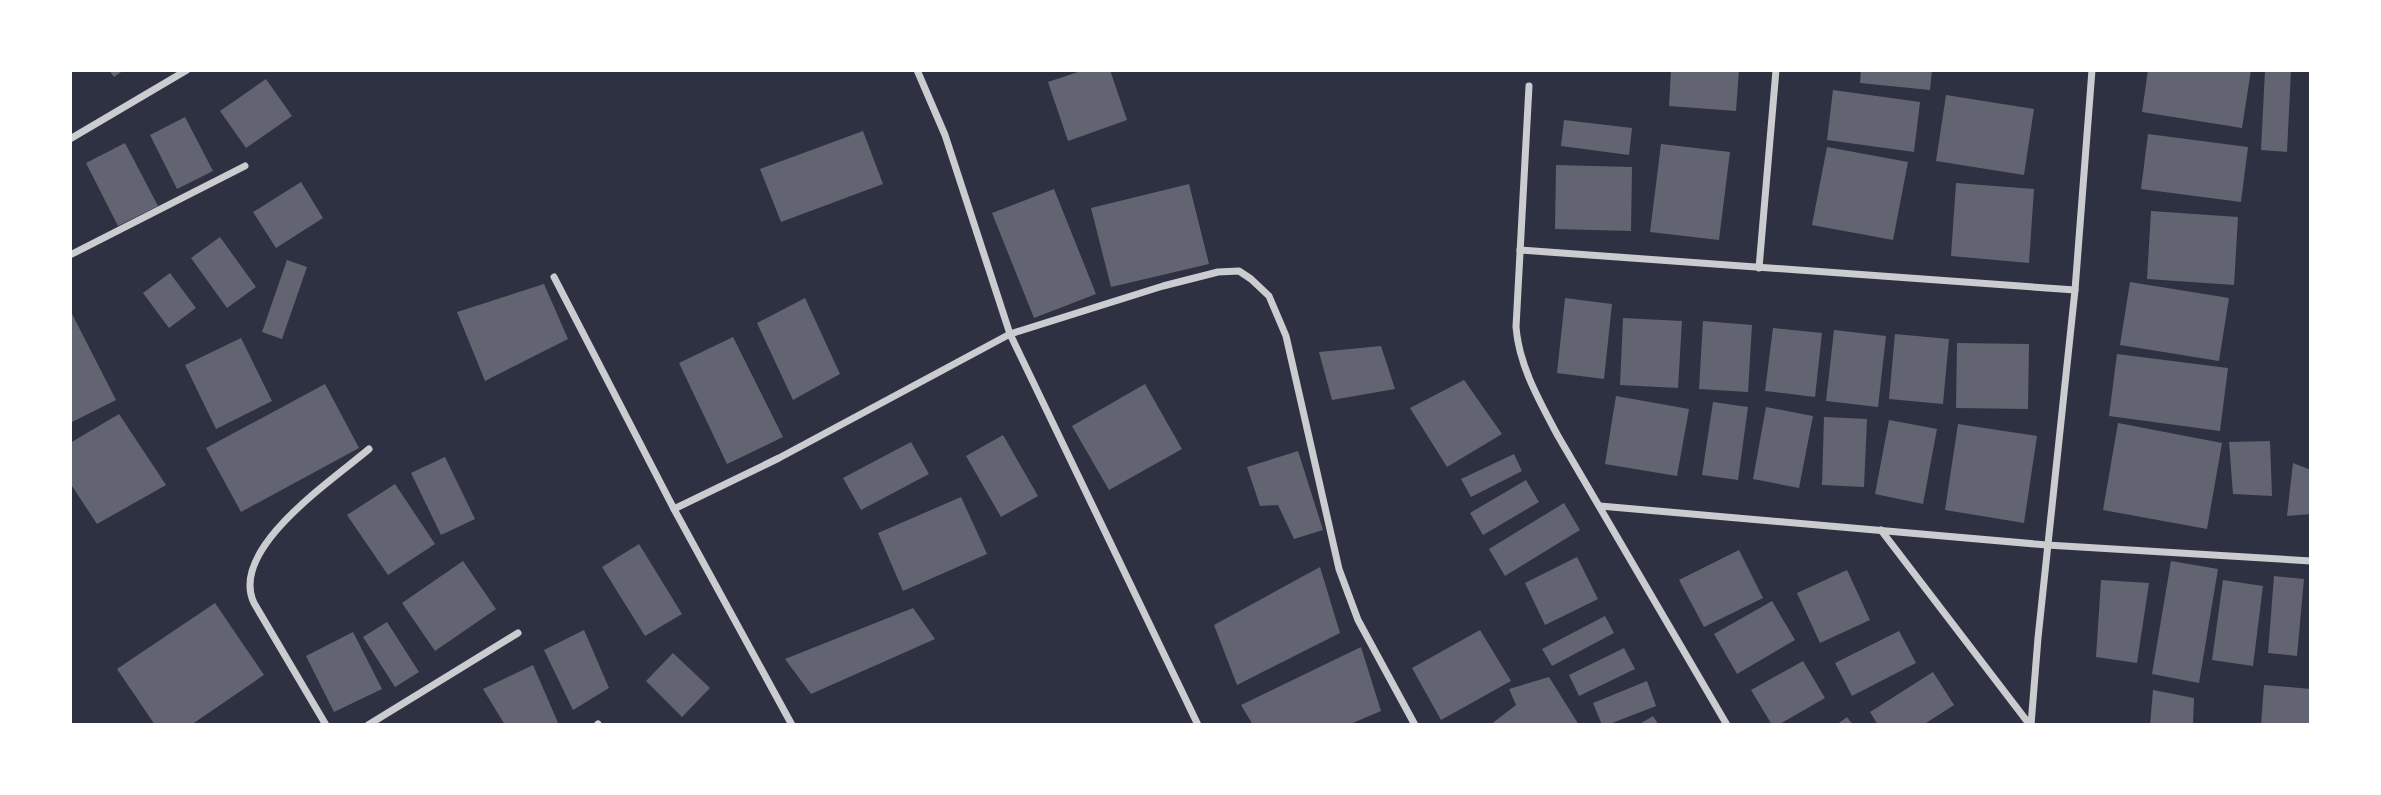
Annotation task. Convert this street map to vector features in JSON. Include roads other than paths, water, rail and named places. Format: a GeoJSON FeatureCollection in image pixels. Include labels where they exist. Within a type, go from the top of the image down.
{"type":"FeatureCollection","features":[{"type":"Feature","properties":{"kind":"street"},"geometry":{"type":"LineString","coordinates":[[70,139],[187,70]]}},
{"type":"Feature","properties":{"kind":"street"},"geometry":{"type":"LineString","coordinates":[[918,70],[945,135],[1010,334],[1198,725]]}},
{"type":"Feature","properties":{"kind":"street"},"geometry":{"type":"LineString","coordinates":[[1759,268],[1776,70]]}},
{"type":"Feature","properties":{"kind":"street"},"geometry":{"type":"LineString","coordinates":[[2031,725],[2075,290],[2092,70]]}},
{"type":"Feature","properties":{"kind":"street"},"geometry":{"type":"LineString","coordinates":[[1530,86],[1516,327],[1520,349],[1539,400],[1727,725]]}},
{"type":"Feature","properties":{"kind":"street"},"geometry":{"type":"LineString","coordinates":[[70,255],[245,166]]}},
{"type":"Feature","properties":{"kind":"street"},"geometry":{"type":"LineString","coordinates":[[1520,250],[2075,290]]}},
{"type":"Feature","properties":{"kind":"street"},"geometry":{"type":"LineString","coordinates":[[674,509],[779,458],[1010,334],[1163,286],[1218,272],[1239,271],[1269,296],[1290,348],[1334,550],[1349,599],[1415,725]]}},
{"type":"Feature","properties":{"kind":"street"},"geometry":{"type":"LineString","coordinates":[[554,277],[674,509],[792,725]]}},
{"type":"Feature","properties":{"kind":"street"},"geometry":{"type":"LineString","coordinates":[[326,725],[254,603],[250,594],[251,573],[257,557],[278,528],[369,449]]}},
{"type":"Feature","properties":{"kind":"street"},"geometry":{"type":"LineString","coordinates":[[1600,506],[2048,545],[2311,561]]}},
{"type":"Feature","properties":{"kind":"street"},"geometry":{"type":"LineString","coordinates":[[1881,530],[2031,725]]}},
{"type":"Feature","properties":{"kind":"street"},"geometry":{"type":"LineString","coordinates":[[368,725],[518,633]]}}]}
